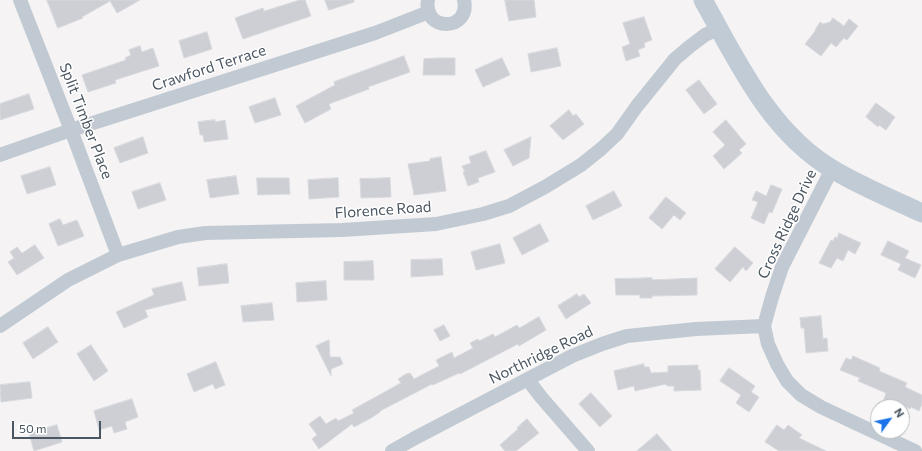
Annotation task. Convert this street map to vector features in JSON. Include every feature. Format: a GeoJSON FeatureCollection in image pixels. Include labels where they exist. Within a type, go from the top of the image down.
{"type":"FeatureCollection","features":[{"type":"Feature","properties":{"kind":"main road"},"geometry":{"type":"LineString","coordinates":[[703,0],[750,84],[771,114],[799,143],[832,169],[922,213]]}},
{"type":"Feature","properties":{"kind":"street","name":"Split Timber Place"},"geometry":{"type":"LineString","coordinates":[[20,0],[118,255]]}},
{"type":"Feature","properties":{"kind":"street","name":"Crawford Terrace"},"geometry":{"type":"LineString","coordinates":[[0,156],[71,130],[375,33],[429,6],[433,18],[439,23],[454,23],[464,12],[464,0]]}},
{"type":"Feature","properties":{"kind":"street","name":"Florence Road"},"geometry":{"type":"LineString","coordinates":[[0,326],[68,280],[118,255],[178,237],[205,233],[342,230],[436,224],[484,214],[509,206],[545,187],[582,164],[601,150],[617,134],[637,106],[675,59],[689,46],[705,35],[719,28]]}},
{"type":"Feature","properties":{"kind":"street","name":"Cross Ridge Drive"},"geometry":{"type":"LineString","coordinates":[[832,169],[782,267],[764,326],[768,344],[787,381],[801,395],[821,407],[915,451]]}},
{"type":"Feature","properties":{"kind":"street","name":"Northridge Road"},"geometry":{"type":"LineString","coordinates":[[392,451],[572,356],[602,344],[627,336],[696,329],[764,326]]}},
{"type":"Feature","properties":{"kind":"street"},"geometry":{"type":"LineString","coordinates":[[528,380],[540,397],[588,451]]}},
{"type":"Feature","properties":{"kind":"building"},"geometry":{"type":"Polygon","coordinates":[[[47,0],[140,0],[117,13],[110,1],[82,17],[83,18],[58,28],[47,0]]]}},
{"type":"Feature","properties":{"kind":"building"},"geometry":{"type":"Polygon","coordinates":[[[300,0],[305,0],[311,16],[243,39],[235,18],[263,8],[264,11],[300,0]]]}},
{"type":"Feature","properties":{"kind":"building"},"geometry":{"type":"Polygon","coordinates":[[[325,0],[354,0],[354,2],[329,10],[325,0]]]}},
{"type":"Feature","properties":{"kind":"building"},"geometry":{"type":"Polygon","coordinates":[[[505,0],[534,0],[536,17],[509,21],[505,0]]]}},
{"type":"Feature","properties":{"kind":"building"},"geometry":{"type":"Polygon","coordinates":[[[644,17],[652,40],[644,43],[645,47],[638,50],[640,56],[626,61],[622,47],[630,44],[623,23],[644,17]]]}},
{"type":"Feature","properties":{"kind":"building"},"geometry":{"type":"Polygon","coordinates":[[[833,18],[844,26],[849,19],[858,26],[847,40],[844,38],[836,47],[831,43],[821,56],[805,44],[816,30],[820,22],[823,24],[830,22],[833,18]]]}},
{"type":"Feature","properties":{"kind":"building"},"geometry":{"type":"Polygon","coordinates":[[[207,32],[212,49],[184,58],[179,41],[207,32]]]}},
{"type":"Feature","properties":{"kind":"building"},"geometry":{"type":"Polygon","coordinates":[[[140,46],[142,52],[153,48],[159,66],[115,80],[116,83],[88,92],[82,75],[126,60],[125,58],[131,55],[129,50],[140,46]]]}},
{"type":"Feature","properties":{"kind":"building"},"geometry":{"type":"Polygon","coordinates":[[[557,48],[561,66],[531,72],[528,54],[557,48]]]}},
{"type":"Feature","properties":{"kind":"building"},"geometry":{"type":"Polygon","coordinates":[[[404,56],[410,72],[368,87],[369,89],[329,104],[331,109],[305,123],[296,106],[335,85],[334,82],[404,56]]]}},
{"type":"Feature","properties":{"kind":"building"},"geometry":{"type":"Polygon","coordinates":[[[455,58],[455,75],[423,75],[424,59],[455,58]]]}},
{"type":"Feature","properties":{"kind":"building"},"geometry":{"type":"Polygon","coordinates":[[[502,58],[510,75],[483,87],[475,70],[502,58]]]}},
{"type":"Feature","properties":{"kind":"building"},"geometry":{"type":"Polygon","coordinates":[[[699,80],[717,104],[704,114],[686,90],[699,80]]]}},
{"type":"Feature","properties":{"kind":"building"},"geometry":{"type":"Polygon","coordinates":[[[29,94],[34,109],[0,120],[0,104],[29,94]]]}},
{"type":"Feature","properties":{"kind":"building"},"geometry":{"type":"Polygon","coordinates":[[[275,98],[281,115],[255,123],[249,107],[275,98]]]}},
{"type":"Feature","properties":{"kind":"building"},"geometry":{"type":"Polygon","coordinates":[[[876,103],[895,117],[886,130],[879,125],[878,127],[866,117],[876,103]]]}},
{"type":"Feature","properties":{"kind":"building"},"geometry":{"type":"Polygon","coordinates":[[[569,110],[573,116],[576,114],[584,124],[563,140],[550,126],[569,110]]]}},
{"type":"Feature","properties":{"kind":"building"},"geometry":{"type":"Polygon","coordinates":[[[215,120],[215,122],[225,120],[228,139],[204,142],[203,135],[200,135],[198,122],[215,120]]]}},
{"type":"Feature","properties":{"kind":"building"},"geometry":{"type":"Polygon","coordinates":[[[726,120],[746,144],[739,150],[742,153],[724,169],[713,156],[725,145],[713,132],[726,120]]]}},
{"type":"Feature","properties":{"kind":"building"},"geometry":{"type":"Polygon","coordinates":[[[143,137],[148,153],[120,163],[114,148],[143,137]]]}},
{"type":"Feature","properties":{"kind":"building"},"geometry":{"type":"Polygon","coordinates":[[[531,137],[529,158],[513,166],[504,150],[531,137]]]}},
{"type":"Feature","properties":{"kind":"building"},"geometry":{"type":"Polygon","coordinates":[[[486,151],[495,172],[478,178],[479,182],[468,186],[462,166],[471,163],[469,157],[486,151]]]}},
{"type":"Feature","properties":{"kind":"building"},"geometry":{"type":"Polygon","coordinates":[[[441,157],[446,191],[414,195],[408,164],[430,161],[430,159],[441,157]]]}},
{"type":"Feature","properties":{"kind":"building"},"geometry":{"type":"Polygon","coordinates":[[[50,167],[56,185],[27,194],[21,176],[50,167]]]}},
{"type":"Feature","properties":{"kind":"building"},"geometry":{"type":"Polygon","coordinates":[[[236,176],[239,194],[210,198],[207,180],[236,176]]]}},
{"type":"Feature","properties":{"kind":"building"},"geometry":{"type":"Polygon","coordinates":[[[257,178],[289,178],[290,194],[258,195],[257,178]]]}},
{"type":"Feature","properties":{"kind":"building"},"geometry":{"type":"Polygon","coordinates":[[[338,178],[339,197],[309,199],[308,180],[338,178]]]}},
{"type":"Feature","properties":{"kind":"building"},"geometry":{"type":"Polygon","coordinates":[[[390,178],[391,197],[361,198],[360,179],[390,178]]]}},
{"type":"Feature","properties":{"kind":"building"},"geometry":{"type":"Polygon","coordinates":[[[160,183],[166,200],[138,209],[132,192],[160,183]]]}},
{"type":"Feature","properties":{"kind":"building"},"geometry":{"type":"Polygon","coordinates":[[[771,185],[782,189],[772,213],[769,212],[764,224],[751,218],[758,202],[752,200],[756,191],[766,196],[771,185]]]}},
{"type":"Feature","properties":{"kind":"building"},"geometry":{"type":"Polygon","coordinates":[[[614,191],[622,206],[593,220],[586,206],[614,191]]]}},
{"type":"Feature","properties":{"kind":"building"},"geometry":{"type":"Polygon","coordinates":[[[666,197],[686,213],[680,220],[674,215],[662,229],[649,218],[666,197]]]}},
{"type":"Feature","properties":{"kind":"building"},"geometry":{"type":"Polygon","coordinates":[[[60,219],[63,225],[77,220],[84,236],[58,246],[49,224],[60,219]]]}},
{"type":"Feature","properties":{"kind":"building"},"geometry":{"type":"Polygon","coordinates":[[[540,224],[549,241],[522,255],[513,238],[540,224]]]}},
{"type":"Feature","properties":{"kind":"building"},"geometry":{"type":"Polygon","coordinates":[[[839,233],[861,243],[855,254],[848,250],[843,261],[837,258],[831,268],[819,263],[831,240],[833,241],[835,237],[837,238],[839,233]]]}},
{"type":"Feature","properties":{"kind":"building"},"geometry":{"type":"Polygon","coordinates":[[[888,241],[909,251],[905,258],[921,265],[915,278],[898,270],[901,264],[881,255],[888,241]]]}},
{"type":"Feature","properties":{"kind":"building"},"geometry":{"type":"Polygon","coordinates":[[[500,244],[505,263],[476,270],[471,252],[500,244]]]}},
{"type":"Feature","properties":{"kind":"building"},"geometry":{"type":"Polygon","coordinates":[[[35,245],[44,258],[17,275],[8,262],[14,258],[10,252],[17,247],[22,253],[35,245]]]}},
{"type":"Feature","properties":{"kind":"building"},"geometry":{"type":"Polygon","coordinates":[[[735,247],[753,263],[746,271],[743,267],[730,282],[715,269],[735,247]]]}},
{"type":"Feature","properties":{"kind":"building"},"geometry":{"type":"Polygon","coordinates":[[[442,259],[443,275],[411,277],[411,260],[442,259]]]}},
{"type":"Feature","properties":{"kind":"building"},"geometry":{"type":"Polygon","coordinates":[[[373,261],[374,280],[344,280],[344,262],[373,261]]]}},
{"type":"Feature","properties":{"kind":"building"},"geometry":{"type":"Polygon","coordinates":[[[227,264],[229,283],[199,286],[197,268],[227,264]]]}},
{"type":"Feature","properties":{"kind":"building"},"geometry":{"type":"Polygon","coordinates":[[[652,278],[652,280],[697,278],[697,295],[652,296],[652,298],[640,298],[640,295],[616,295],[615,279],[652,278]]]}},
{"type":"Feature","properties":{"kind":"building"},"geometry":{"type":"Polygon","coordinates":[[[326,281],[327,300],[297,302],[296,283],[326,281]]]}},
{"type":"Feature","properties":{"kind":"building"},"geometry":{"type":"Polygon","coordinates":[[[182,282],[186,300],[145,310],[148,317],[124,328],[116,312],[154,295],[152,289],[182,282]]]}},
{"type":"Feature","properties":{"kind":"building"},"geometry":{"type":"Polygon","coordinates":[[[577,294],[579,297],[584,294],[591,303],[566,319],[558,306],[577,294]]]}},
{"type":"Feature","properties":{"kind":"building"},"geometry":{"type":"Polygon","coordinates":[[[272,303],[274,320],[243,322],[241,306],[272,303]]]}},
{"type":"Feature","properties":{"kind":"building"},"geometry":{"type":"Polygon","coordinates":[[[821,316],[823,339],[827,338],[828,351],[806,353],[804,328],[801,328],[800,318],[821,316]]]}},
{"type":"Feature","properties":{"kind":"building"},"geometry":{"type":"Polygon","coordinates":[[[539,317],[546,330],[519,346],[518,344],[460,374],[459,373],[433,385],[432,384],[380,411],[371,418],[354,427],[352,424],[319,449],[312,439],[317,435],[309,424],[320,416],[326,424],[336,418],[338,421],[354,413],[352,410],[401,383],[398,379],[406,374],[410,373],[414,379],[439,366],[436,360],[452,352],[454,358],[473,348],[470,343],[478,339],[479,341],[493,334],[495,337],[517,325],[519,328],[539,317]]]}},
{"type":"Feature","properties":{"kind":"building"},"geometry":{"type":"Polygon","coordinates":[[[444,325],[450,336],[440,341],[434,330],[444,325]]]}},
{"type":"Feature","properties":{"kind":"building"},"geometry":{"type":"Polygon","coordinates":[[[48,327],[58,342],[33,359],[23,343],[48,327]]]}},
{"type":"Feature","properties":{"kind":"building"},"geometry":{"type":"Polygon","coordinates":[[[329,340],[330,357],[340,357],[343,364],[331,369],[331,376],[316,346],[329,340]]]}},
{"type":"Feature","properties":{"kind":"building"},"geometry":{"type":"Polygon","coordinates":[[[91,345],[108,371],[94,381],[77,354],[91,345]]]}},
{"type":"Feature","properties":{"kind":"building"},"geometry":{"type":"Polygon","coordinates":[[[853,356],[880,368],[879,371],[907,383],[905,387],[922,395],[922,404],[919,411],[911,407],[910,409],[910,399],[884,399],[886,393],[858,381],[860,378],[840,370],[846,358],[851,360],[853,356]]]}},
{"type":"Feature","properties":{"kind":"building"},"geometry":{"type":"Polygon","coordinates":[[[216,362],[225,385],[215,389],[213,384],[194,392],[187,374],[216,362]]]}},
{"type":"Feature","properties":{"kind":"building"},"geometry":{"type":"Polygon","coordinates":[[[644,364],[644,367],[649,367],[651,373],[668,372],[668,366],[698,365],[698,370],[700,370],[701,390],[674,391],[674,386],[667,386],[666,384],[635,391],[634,386],[618,390],[614,371],[644,364]]]}},
{"type":"Feature","properties":{"kind":"building"},"geometry":{"type":"Polygon","coordinates":[[[729,368],[755,386],[751,392],[759,397],[749,412],[736,403],[741,395],[720,381],[729,368]]]}},
{"type":"Feature","properties":{"kind":"building"},"geometry":{"type":"Polygon","coordinates":[[[30,382],[32,398],[1,402],[0,385],[30,382]]]}},
{"type":"Feature","properties":{"kind":"building"},"geometry":{"type":"Polygon","coordinates":[[[591,393],[612,416],[600,427],[579,404],[591,393]]]}},
{"type":"Feature","properties":{"kind":"building"},"geometry":{"type":"Polygon","coordinates":[[[132,399],[138,417],[125,422],[127,429],[114,433],[112,426],[99,430],[94,411],[132,399]]]}},
{"type":"Feature","properties":{"kind":"building"},"geometry":{"type":"Polygon","coordinates":[[[527,419],[539,433],[516,451],[505,451],[500,445],[527,419]]]}},
{"type":"Feature","properties":{"kind":"building"},"geometry":{"type":"Polygon","coordinates":[[[57,425],[62,442],[34,451],[29,433],[57,425]]]}},
{"type":"Feature","properties":{"kind":"building"},"geometry":{"type":"Polygon","coordinates":[[[777,425],[784,430],[788,425],[802,435],[799,438],[826,451],[779,451],[765,442],[777,425]]]}},
{"type":"Feature","properties":{"kind":"building"},"geometry":{"type":"Polygon","coordinates":[[[657,434],[672,451],[637,451],[657,434]]]}}]}
